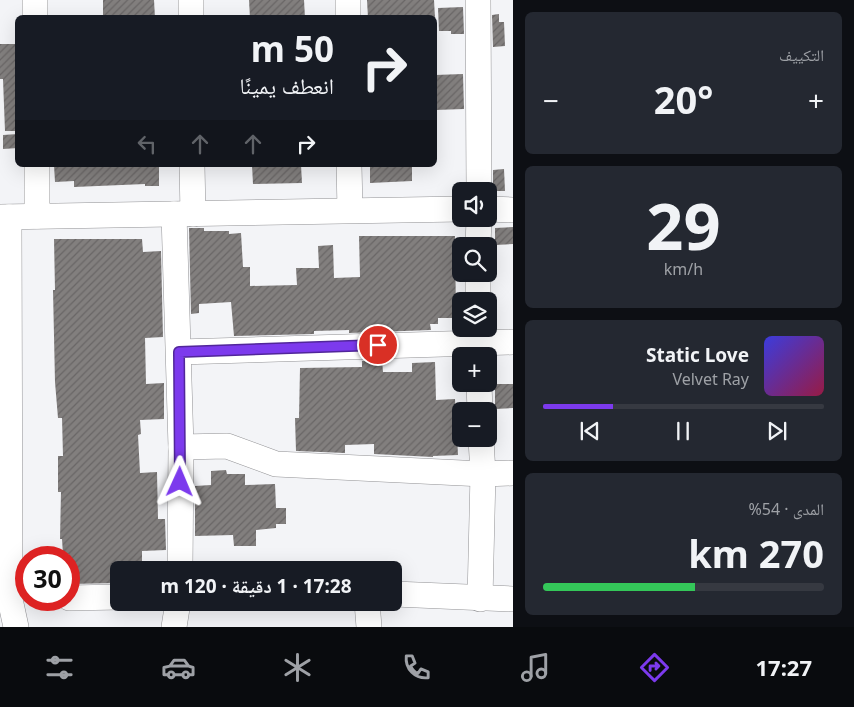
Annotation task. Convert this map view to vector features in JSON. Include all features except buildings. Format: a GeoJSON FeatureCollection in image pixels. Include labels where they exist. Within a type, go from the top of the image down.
{"type":"FeatureCollection","features":[{"type":"Feature","properties":{"kind":"street"},"geometry":{"type":"LineString","coordinates":[[35,0],[35,15]]}},
{"type":"Feature","properties":{"kind":"street"},"geometry":{"type":"LineString","coordinates":[[191,0],[191,15]]}},
{"type":"Feature","properties":{"kind":"street"},"geometry":{"type":"LineString","coordinates":[[348,0],[348,15]]}},
{"type":"Feature","properties":{"kind":"street"},"geometry":{"type":"LineString","coordinates":[[478,0],[479,182]]}},
{"type":"Feature","properties":{"kind":"street"},"geometry":{"type":"LineString","coordinates":[[37,167],[37,216]]}},
{"type":"Feature","properties":{"kind":"street"},"geometry":{"type":"LineString","coordinates":[[180,561],[181,447],[179,352],[184,214],[192,167]]}},
{"type":"Feature","properties":{"kind":"street"},"geometry":{"type":"LineString","coordinates":[[349,167],[350,210]]}},
{"type":"Feature","properties":{"kind":"street"},"geometry":{"type":"LineString","coordinates":[[16,546],[5,217],[452,209]]}},
{"type":"Feature","properties":{"kind":"street"},"geometry":{"type":"LineString","coordinates":[[497,209],[513,210]]}},
{"type":"Feature","properties":{"kind":"street"},"geometry":{"type":"LineString","coordinates":[[179,352],[513,342]]}},
{"type":"Feature","properties":{"kind":"street"},"geometry":{"type":"LineString","coordinates":[[181,447],[227,446],[276,464],[482,474],[513,473]]}},
{"type":"Feature","properties":{"kind":"street"},"geometry":{"type":"LineString","coordinates":[[480,599],[481,447]]}},
{"type":"Feature","properties":{"kind":"street"},"geometry":{"type":"LineString","coordinates":[[402,594],[513,599]]}},
{"type":"Feature","properties":{"kind":"street"},"geometry":{"type":"LineString","coordinates":[[80,598],[110,597]]}},
{"type":"Feature","properties":{"kind":"street"},"geometry":{"type":"LineString","coordinates":[[16,627],[17,611]]}},
{"type":"Feature","properties":{"kind":"street"},"geometry":{"type":"LineString","coordinates":[[174,627],[177,611]]}},
{"type":"Feature","properties":{"kind":"street"},"geometry":{"type":"LineString","coordinates":[[368,611],[369,627]]}},
{"type":"Feature","properties":{"kind":"route"},"geometry":{"type":"LineString","coordinates":[[180,482],[179,352],[378,345]]}}]}
